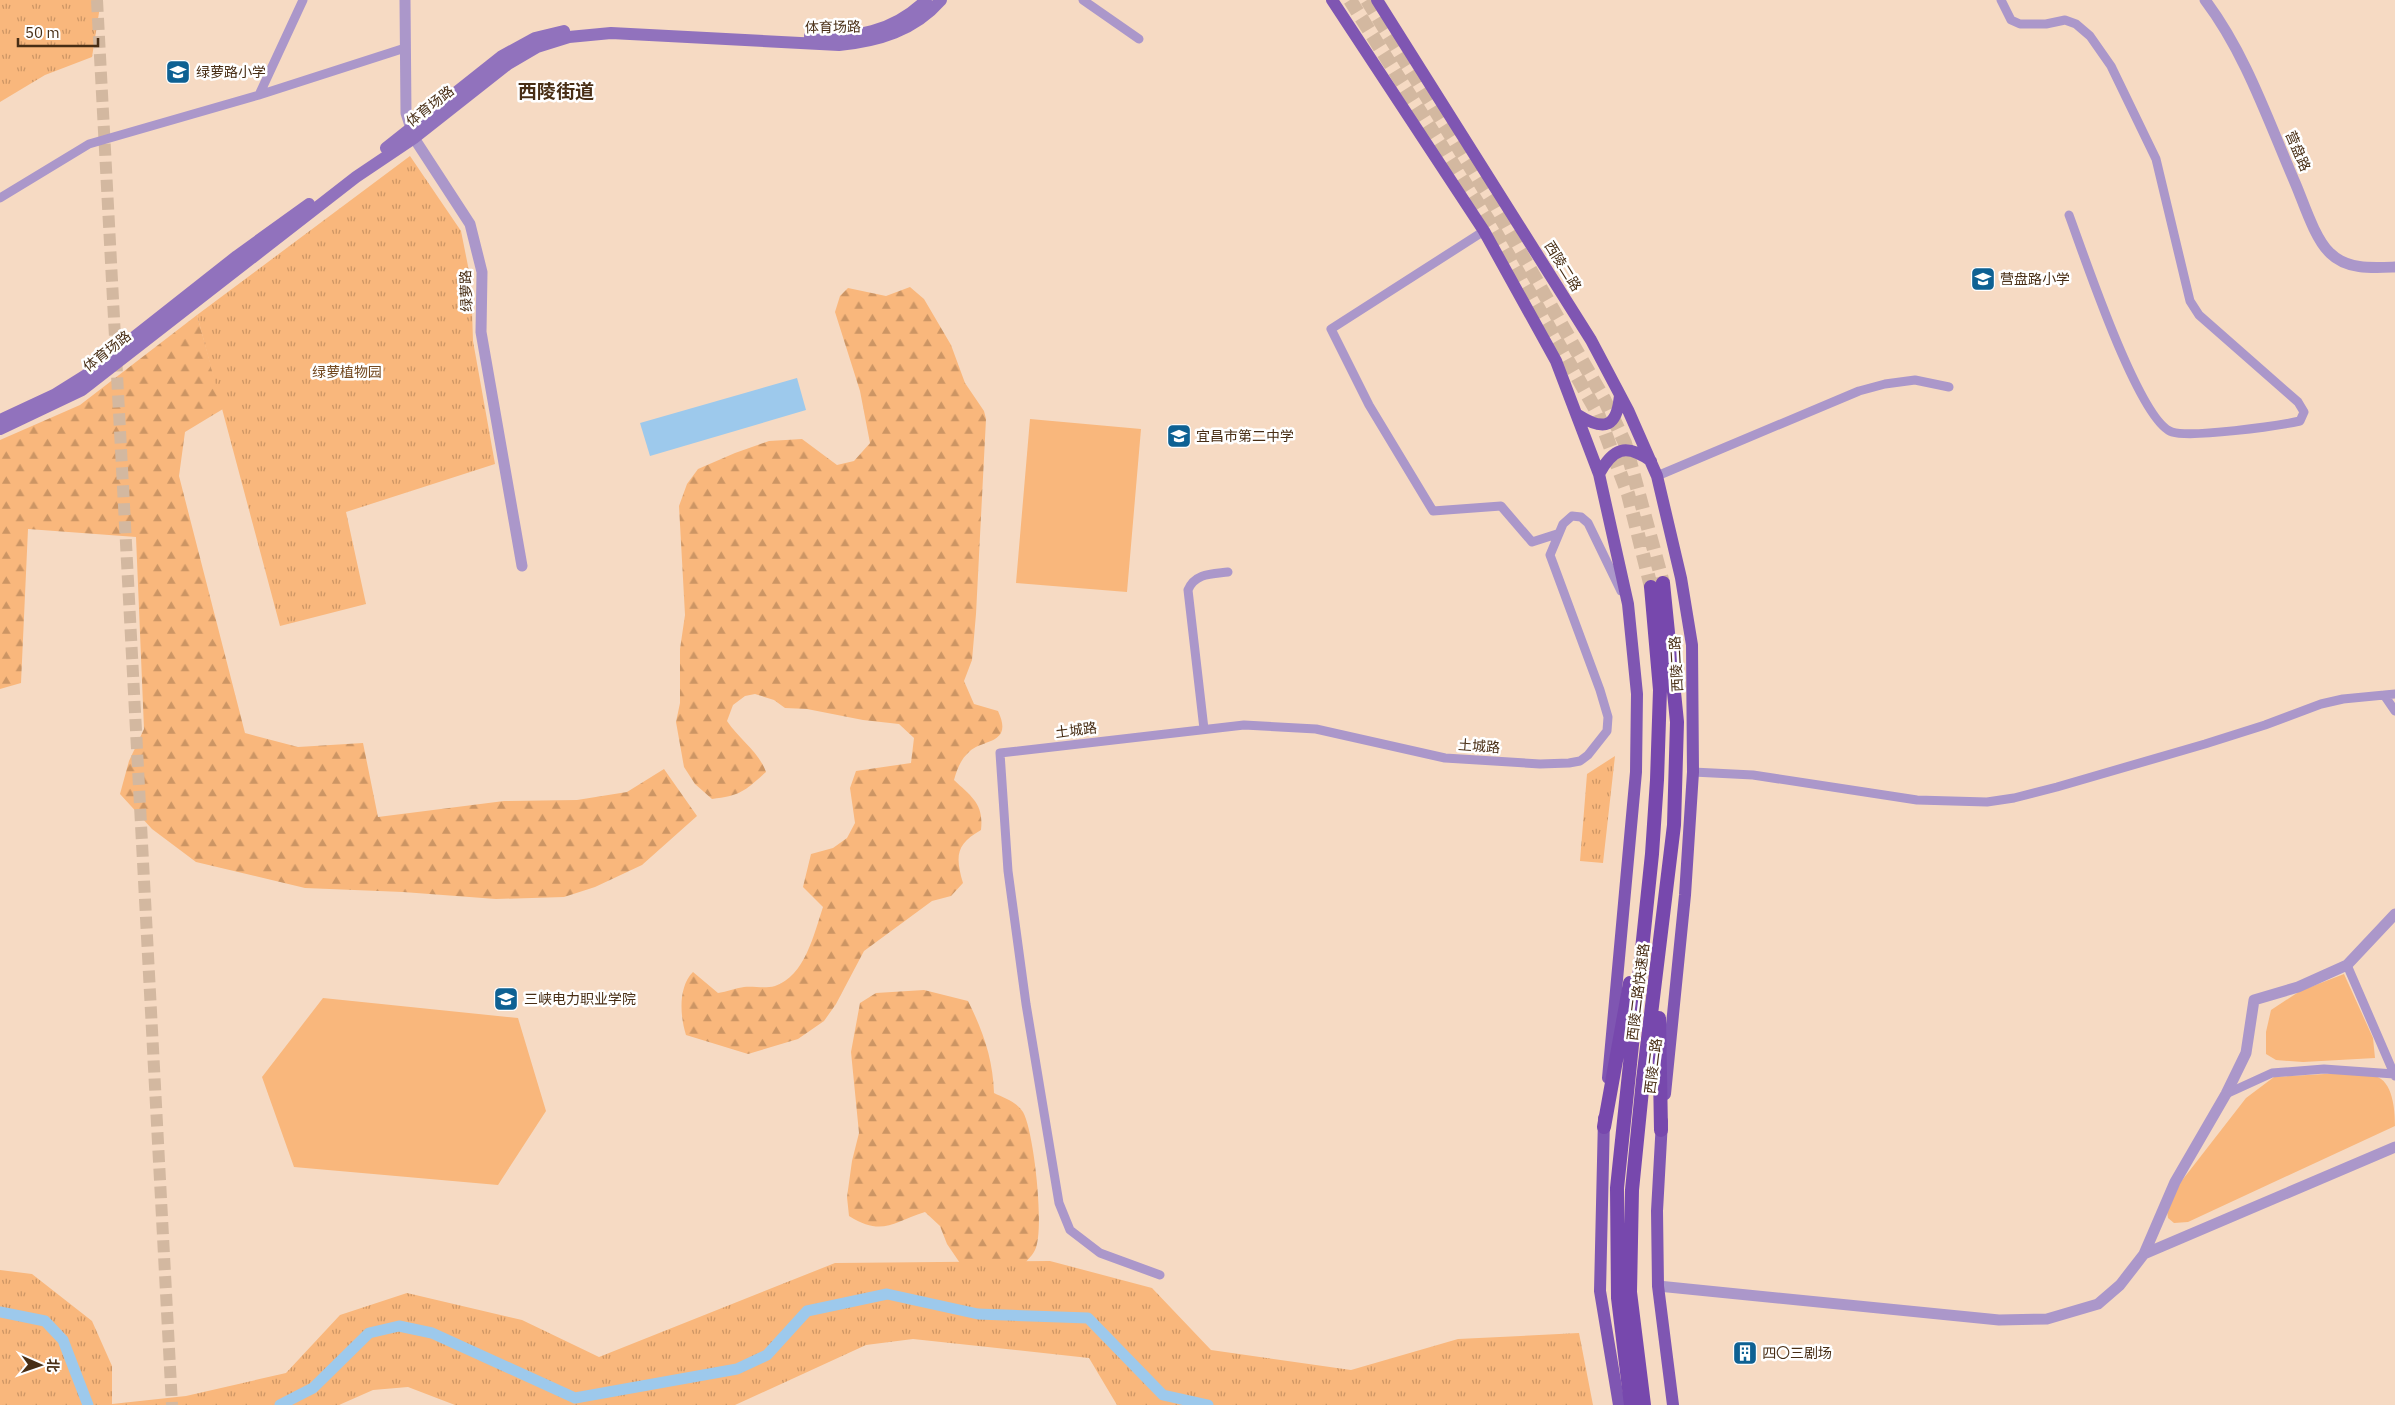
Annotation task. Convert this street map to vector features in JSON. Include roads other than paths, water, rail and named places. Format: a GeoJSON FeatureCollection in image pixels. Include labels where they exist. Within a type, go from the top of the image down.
{"type":"FeatureCollection","features":[{"type":"Feature","properties":{"kind":"highway","name":"西陵二路快速路"},"geometry":{"type":"LineString","coordinates":[[1631,1405],[1618,1298],[1617,1188],[1652,854],[1660,690],[1657,585],[1677,722],[1674,825],[1660,953],[1643,1080],[1632,1190],[1630,1292],[1644,1405]]}},
{"type":"Feature","properties":{"kind":"highway"},"geometry":{"type":"LineString","coordinates":[[1604,1127],[1652,854]]}},
{"type":"Feature","properties":{"kind":"highway"},"geometry":{"type":"LineString","coordinates":[[1660,953],[1658,1051],[1661,1130]]}},
{"type":"Feature","properties":{"kind":"main road","name":"体育场路"},"geometry":{"type":"LineString","coordinates":[[0,429],[82,390],[412,133],[502,56],[535,38],[568,29],[613,25],[818,36],[866,33],[888,27],[903,19],[926,0]]}},
{"type":"Feature","properties":{"kind":"main road","name":"体育场路"},"geometry":{"type":"LineString","coordinates":[[0,420],[54,395],[86,374],[237,256],[508,64],[537,47],[569,37],[610,33],[839,45],[879,40],[897,33],[921,18],[941,0]]}},
{"type":"Feature","properties":{"kind":"main road"},"geometry":{"type":"LineString","coordinates":[[1332,0],[1484,231],[1556,361],[1599,474],[1628,604],[1637,694],[1636,772],[1604,1127],[1600,1291],[1620,1405]]}},
{"type":"Feature","properties":{"kind":"main road","name":"西陵二路"},"geometry":{"type":"LineString","coordinates":[[1378,0],[1591,340],[1620,394],[1657,476],[1681,578],[1692,646],[1693,772],[1685,895],[1661,1130],[1657,1211],[1658,1286],[1674,1405]]}},
{"type":"Feature","properties":{"kind":"main road"},"geometry":{"type":"LineString","coordinates":[[1578,415],[1596,424],[1605,424],[1617,416],[1620,394]]}},
{"type":"Feature","properties":{"kind":"main road"},"geometry":{"type":"LineString","coordinates":[[1599,474],[1609,457],[1622,450],[1639,452],[1650,461]]}},
{"type":"Feature","properties":{"kind":"street"},"geometry":{"type":"LineString","coordinates":[[259,95],[303,0]]}},
{"type":"Feature","properties":{"kind":"street","name":"绿萝路"},"geometry":{"type":"LineString","coordinates":[[405,0],[406,113],[412,133],[470,224],[482,272],[481,332],[522,566]]}},
{"type":"Feature","properties":{"kind":"street"},"geometry":{"type":"LineString","coordinates":[[1083,0],[1139,39]]}},
{"type":"Feature","properties":{"kind":"street"},"geometry":{"type":"LineString","coordinates":[[2001,0],[2011,20],[2020,24],[2046,24],[2065,20],[2076,24],[2090,36],[2111,66],[2156,159],[2190,301],[2199,315],[2298,402],[2304,412],[2300,421],[2186,434],[2170,432],[2157,419],[2130,372],[2069,215]]}},
{"type":"Feature","properties":{"kind":"street","name":"营盘路"},"geometry":{"type":"LineString","coordinates":[[2205,0],[2248,73],[2310,218],[2329,253],[2345,264],[2366,268],[2395,267]]}},
{"type":"Feature","properties":{"kind":"street"},"geometry":{"type":"LineString","coordinates":[[0,198],[89,144],[259,95],[405,48]]}},
{"type":"Feature","properties":{"kind":"street"},"geometry":{"type":"LineString","coordinates":[[1484,231],[1331,329],[1369,405],[1433,511],[1501,506],[1532,542],[1557,534]]}},
{"type":"Feature","properties":{"kind":"street"},"geometry":{"type":"LineString","coordinates":[[1657,476],[1868,389],[1885,384],[1914,380],[1949,387]]}},
{"type":"Feature","properties":{"kind":"street","name":"土城路"},"geometry":{"type":"LineString","coordinates":[[1160,1275],[1100,1253],[1070,1230],[1059,1203],[1019,956],[1008,871],[1000,753],[1244,725],[1316,729],[1444,758],[1569,764],[1580,761],[1588,755],[1607,731],[1608,717],[1600,690],[1550,555],[1557,534],[1563,524],[1572,516],[1582,517],[1593,532],[1628,604]]}},
{"type":"Feature","properties":{"kind":"street"},"geometry":{"type":"LineString","coordinates":[[1204,730],[1188,608],[1188,590],[1192,582],[1199,577],[1228,572]]}},
{"type":"Feature","properties":{"kind":"street"},"geometry":{"type":"LineString","coordinates":[[1693,772],[1753,775],[1917,800],[1987,802],[2014,798],[2057,787],[2205,744],[2265,725],[2321,704],[2343,699],[2395,694]]}},
{"type":"Feature","properties":{"kind":"street"},"geometry":{"type":"LineString","coordinates":[[2384,695],[2395,711]]}},
{"type":"Feature","properties":{"kind":"street"},"geometry":{"type":"LineString","coordinates":[[1658,1286],[1999,1320],[2047,1319],[2098,1304],[2120,1285],[2144,1254],[2175,1182],[2226,1094],[2246,1054],[2254,1000],[2298,986],[2347,965],[2395,914]]}},
{"type":"Feature","properties":{"kind":"street"},"geometry":{"type":"LineString","coordinates":[[2226,1094],[2272,1073],[2324,1069],[2394,1075],[2347,965]]}},
{"type":"Feature","properties":{"kind":"street"},"geometry":{"type":"LineString","coordinates":[[2144,1254],[2395,1147]]}},
{"type":"Feature","properties":{"kind":"water"},"geometry":{"type":"Polygon","coordinates":[[[797,378],[806,410],[650,456],[640,423],[797,378]]]}},
{"type":"Feature","properties":{"kind":"waterway"},"geometry":{"type":"LineString","coordinates":[[280,1405],[313,1388],[369,1333],[399,1326],[432,1333],[575,1398],[737,1369],[767,1355],[807,1311],[887,1294],[978,1314],[1088,1318],[1163,1395],[1208,1405]]}},
{"type":"Feature","properties":{"kind":"waterway"},"geometry":{"type":"LineString","coordinates":[[0,1312],[45,1321],[63,1340],[88,1405]]}},
{"type":"Feature","properties":{"kind":"tunnel"},"geometry":{"type":"LineString","coordinates":[[97,0],[172,1405]]}},
{"type":"Feature","properties":{"kind":"tunnel"},"geometry":{"type":"LineString","coordinates":[[1350,0],[1492,226],[1598,414],[1628,494],[1651,587]]}},
{"type":"Feature","properties":{"kind":"tunnel"},"geometry":{"type":"LineString","coordinates":[[1367,0],[1490,199],[1604,399],[1625,443],[1663,583]]}},
{"type":"Feature","properties":{"kind":"place","name":"绿萝路小学"},"geometry":{"type":"Point","coordinates":[178,72]}},
{"type":"Feature","properties":{"kind":"place","name":"营盘路小学"},"geometry":{"type":"Point","coordinates":[1983,279]}},
{"type":"Feature","properties":{"kind":"place","name":"宜昌市第二中学"},"geometry":{"type":"Point","coordinates":[1179,436]}},
{"type":"Feature","properties":{"kind":"place","name":"三峡电力职业学院"},"geometry":{"type":"Point","coordinates":[506,999]}},
{"type":"Feature","properties":{"kind":"place","name":"四〇三剧场"},"geometry":{"type":"Point","coordinates":[1745,1353]}},
{"type":"Feature","properties":{"kind":"district","name":"西陵街道"},"geometry":{"type":"Point","coordinates":[556,91]}},
{"type":"Feature","properties":{"kind":"park label","name":"绿萝植物园"},"geometry":{"type":"Point","coordinates":[347,372]}}]}
